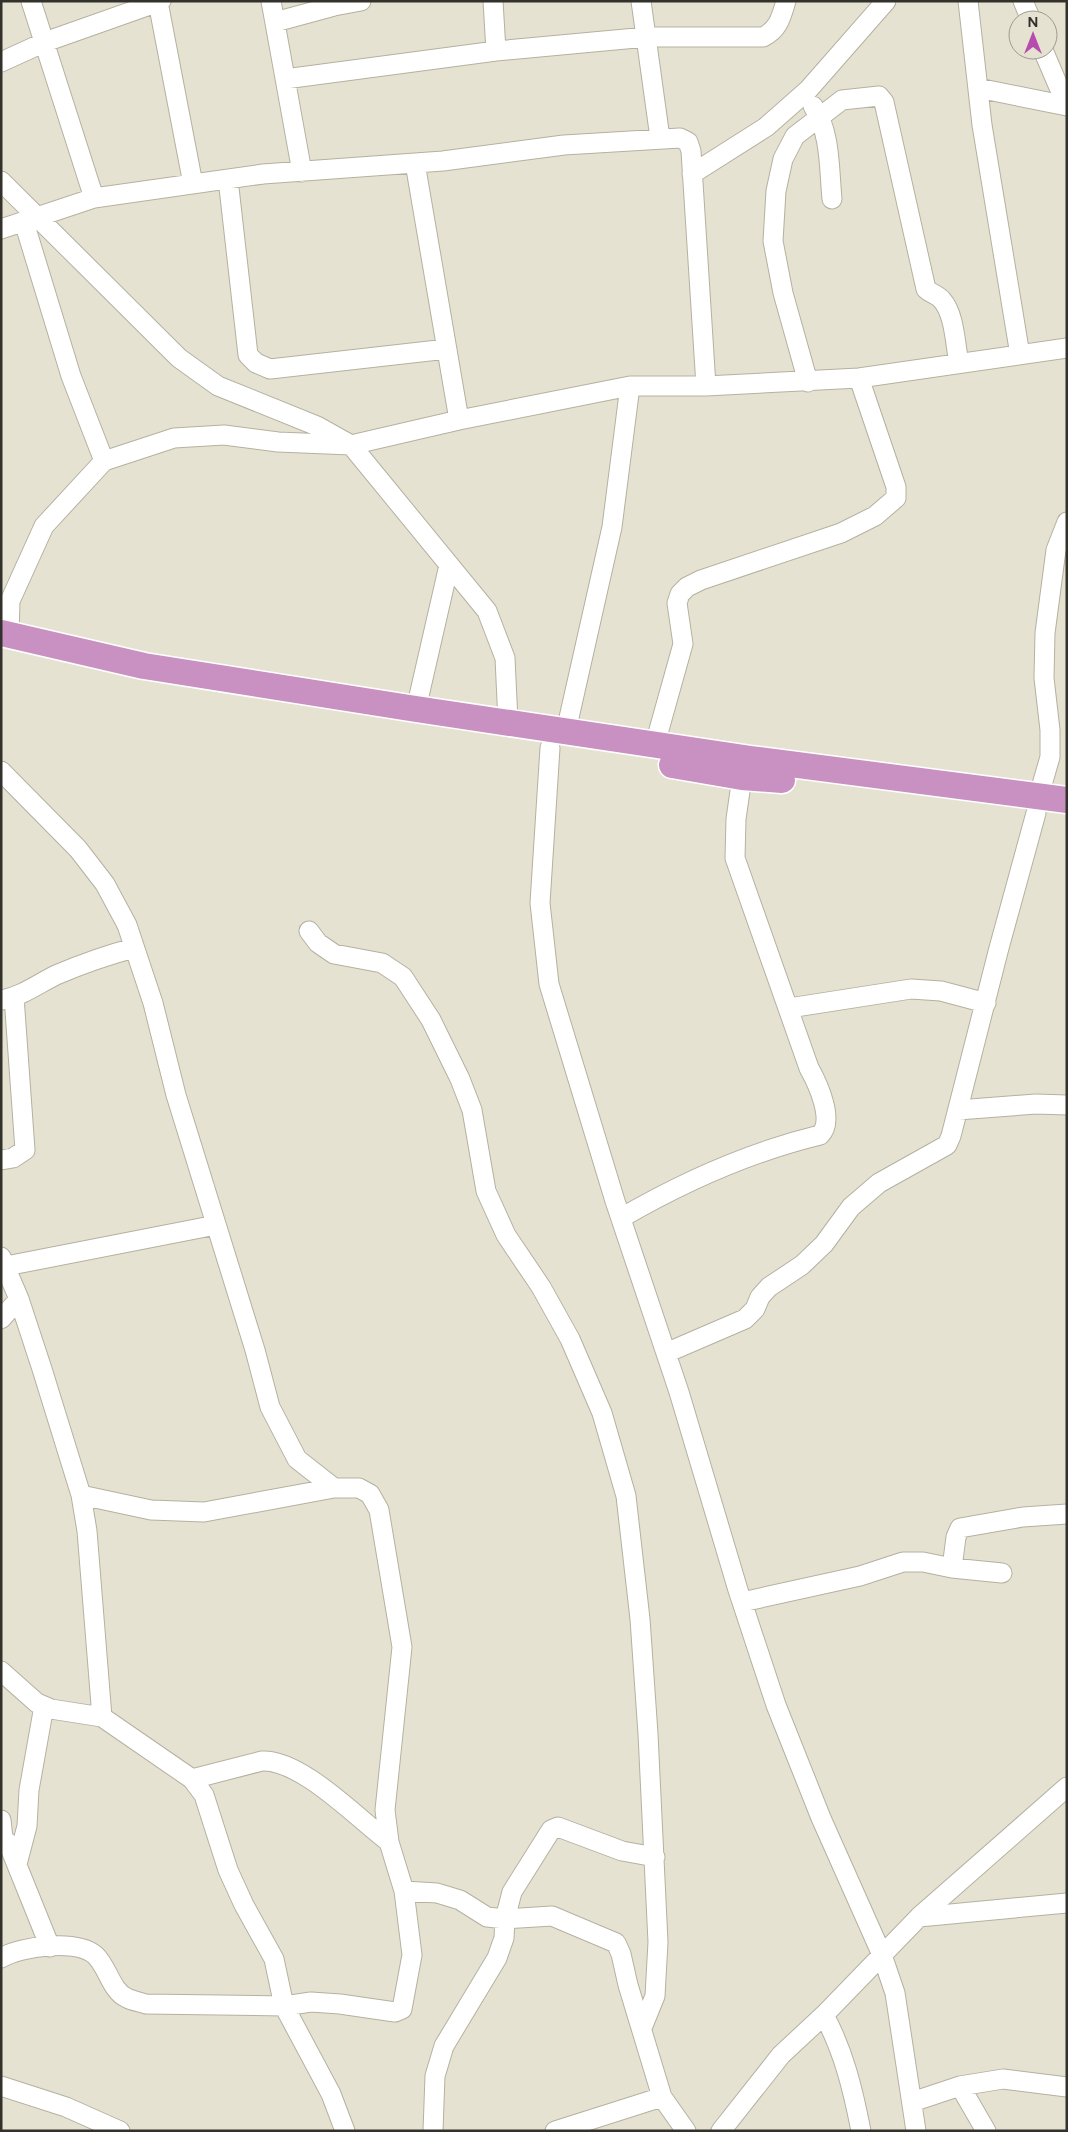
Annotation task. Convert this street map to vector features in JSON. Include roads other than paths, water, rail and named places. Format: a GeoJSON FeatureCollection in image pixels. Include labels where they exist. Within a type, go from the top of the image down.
{"type":"FeatureCollection","features":[{"type":"Feature","properties":{"kind":"highway"},"geometry":{"type":"LineString","coordinates":[[4,640],[142,674],[558,739],[652,761],[742,777],[1038,804],[1067,800]]}},
{"type":"Feature","properties":{"kind":"highway"},"geometry":{"type":"LineString","coordinates":[[142,674],[508,722],[558,739],[655,744],[1038,804],[1067,818]]}},
{"type":"Feature","properties":{"kind":"street"},"geometry":{"type":"LineString","coordinates":[[31,1],[94,198]]}},
{"type":"Feature","properties":{"kind":"street"},"geometry":{"type":"LineString","coordinates":[[271,1],[302,172]]}},
{"type":"Feature","properties":{"kind":"street"},"geometry":{"type":"LineString","coordinates":[[275,22],[334,6],[361,1]]}},
{"type":"Feature","properties":{"kind":"street"},"geometry":{"type":"LineString","coordinates":[[493,1],[496,51]]}},
{"type":"Feature","properties":{"kind":"street"},"geometry":{"type":"LineString","coordinates":[[641,1],[660,138]]}},
{"type":"Feature","properties":{"kind":"street"},"geometry":{"type":"LineString","coordinates":[[286,79],[496,51],[647,37],[763,37],[773,32],[780,22],[786,1]]}},
{"type":"Feature","properties":{"kind":"street"},"geometry":{"type":"LineString","coordinates":[[692,174],[766,127],[804,93],[886,1]]}},
{"type":"Feature","properties":{"kind":"street"},"geometry":{"type":"LineString","coordinates":[[968,1],[983,135],[1020,355]]}},
{"type":"Feature","properties":{"kind":"street"},"geometry":{"type":"LineString","coordinates":[[1,62],[45,42],[159,2],[193,184]]}},
{"type":"Feature","properties":{"kind":"street"},"geometry":{"type":"LineString","coordinates":[[1047,60],[1067,106]]}},
{"type":"Feature","properties":{"kind":"street"},"geometry":{"type":"LineString","coordinates":[[978,88],[1067,106]]}},
{"type":"Feature","properties":{"kind":"street"},"geometry":{"type":"LineString","coordinates":[[804,93],[820,116],[826,136],[832,199]]}},
{"type":"Feature","properties":{"kind":"street"},"geometry":{"type":"LineString","coordinates":[[808,382],[784,293],[773,241],[776,191],[784,159],[795,136],[842,100],[868,96],[882,98],[926,289],[930,294],[938,295],[948,308],[959,363]]}},
{"type":"Feature","properties":{"kind":"street"},"geometry":{"type":"LineString","coordinates":[[1,229],[94,198],[228,179],[415,163],[564,145],[680,138],[688,142],[692,174],[706,386]]}},
{"type":"Feature","properties":{"kind":"street"},"geometry":{"type":"LineString","coordinates":[[415,163],[459,420]]}},
{"type":"Feature","properties":{"kind":"street"},"geometry":{"type":"LineString","coordinates":[[228,179],[248,355],[256,363],[270,369],[447,349]]}},
{"type":"Feature","properties":{"kind":"street"},"geometry":{"type":"LineString","coordinates":[[1,181],[30,219],[179,358],[218,386],[317,426],[351,445],[487,610],[505,658],[508,722]]}},
{"type":"Feature","properties":{"kind":"street"},"geometry":{"type":"LineString","coordinates":[[30,219],[71,376],[104,461]]}},
{"type":"Feature","properties":{"kind":"street"},"geometry":{"type":"LineString","coordinates":[[4,640],[10,601],[44,526],[104,461],[174,438],[224,436],[278,442],[351,445],[459,420],[630,386],[706,386],[859,378],[1067,348]]}},
{"type":"Feature","properties":{"kind":"street"},"geometry":{"type":"LineString","coordinates":[[655,744],[683,644],[677,603],[680,594],[687,587],[701,580],[841,533],[875,516],[896,498],[896,487],[859,378]]}},
{"type":"Feature","properties":{"kind":"street"},"geometry":{"type":"LineString","coordinates":[[630,386],[612,527],[558,739],[540,903],[549,984],[621,1218],[666,1353],[742,1602],[790,1740],[821,1818],[882,1955],[898,2007],[916,2131]]}},
{"type":"Feature","properties":{"kind":"street"},"geometry":{"type":"LineString","coordinates":[[666,1353],[744,1320],[755,1309],[760,1297],[769,1287],[802,1265],[824,1244],[851,1207],[879,1183],[947,1145],[958,1110],[1050,757],[1050,730],[1044,678],[1045,633],[1056,550],[1067,522]]}},
{"type":"Feature","properties":{"kind":"street"},"geometry":{"type":"LineString","coordinates":[[416,709],[449,565]]}},
{"type":"Feature","properties":{"kind":"street"},"geometry":{"type":"LineString","coordinates":[[1,771],[78,849],[106,884],[127,925],[153,1003],[176,1094],[255,1350],[270,1407],[297,1458],[334,1488]]}},
{"type":"Feature","properties":{"kind":"street"},"geometry":{"type":"LineString","coordinates":[[621,1218],[666,1192],[699,1177],[770,1149],[820,1135],[826,1130],[827,1122],[822,1095],[809,1068],[735,858],[736,819],[742,777]]}},
{"type":"Feature","properties":{"kind":"street"},"geometry":{"type":"LineString","coordinates":[[309,931],[318,943],[334,954],[382,963],[403,977],[431,1020],[460,1079],[472,1110],[486,1191],[506,1235],[541,1287],[570,1339],[602,1412],[626,1496],[640,1619],[655,1857],[658,1942],[655,1996],[642,2028]]}},
{"type":"Feature","properties":{"kind":"street"},"geometry":{"type":"LineString","coordinates":[[1,1160],[13,1158],[25,1150],[8,999],[94,959],[134,948]]}},
{"type":"Feature","properties":{"kind":"street"},"geometry":{"type":"LineString","coordinates":[[789,1008],[911,989],[941,991],[986,1003]]}},
{"type":"Feature","properties":{"kind":"street"},"geometry":{"type":"LineString","coordinates":[[958,1110],[1036,1104],[1067,1105]]}},
{"type":"Feature","properties":{"kind":"street"},"geometry":{"type":"LineString","coordinates":[[102,1717],[87,1531],[81,1494],[19,1299],[4,1261],[216,1225]]}},
{"type":"Feature","properties":{"kind":"street"},"geometry":{"type":"LineString","coordinates":[[1,1319],[19,1299]]}},
{"type":"Feature","properties":{"kind":"street"},"geometry":{"type":"LineString","coordinates":[[1,1958],[13,1951],[50,1947],[74,1947],[93,1954],[106,1968],[116,1987],[126,1998],[146,2004],[284,2006],[311,2002],[395,2012],[402,2009],[412,1955],[404,1891],[389,1842],[385,1810],[402,1647],[379,1510],[370,1494],[359,1488],[334,1488],[204,1512],[151,1510],[81,1494]]}},
{"type":"Feature","properties":{"kind":"street"},"geometry":{"type":"LineString","coordinates":[[952,1568],[957,1533],[960,1528],[1023,1517],[1067,1514]]}},
{"type":"Feature","properties":{"kind":"street"},"geometry":{"type":"LineString","coordinates":[[742,1602],[860,1576],[902,1562],[923,1562],[952,1568],[1002,1573]]}},
{"type":"Feature","properties":{"kind":"street"},"geometry":{"type":"LineString","coordinates":[[1,1671],[37,1703],[102,1717],[192,1779],[204,1795],[228,1870],[244,1905],[274,1959],[284,2006],[331,2094],[345,2131]]}},
{"type":"Feature","properties":{"kind":"street"},"geometry":{"type":"LineString","coordinates":[[17,1864],[27,1826],[30,1790],[44,1706]]}},
{"type":"Feature","properties":{"kind":"street"},"geometry":{"type":"LineString","coordinates":[[192,1779],[262,1761],[274,1761],[288,1766],[328,1792],[362,1822],[389,1842]]}},
{"type":"Feature","properties":{"kind":"street"},"geometry":{"type":"LineString","coordinates":[[721,2131],[781,2055],[824,2015],[919,1917],[1067,1787]]}},
{"type":"Feature","properties":{"kind":"street"},"geometry":{"type":"LineString","coordinates":[[433,2131],[435,2076],[444,2046],[497,1958],[504,1938],[505,1919],[512,1892],[554,1827],[622,1851],[655,1857]]}},
{"type":"Feature","properties":{"kind":"street"},"geometry":{"type":"LineString","coordinates":[[2,1832],[17,1864],[50,1947]]}},
{"type":"Feature","properties":{"kind":"street"},"geometry":{"type":"LineString","coordinates":[[404,1891],[437,1893],[460,1900],[487,1917],[505,1919],[552,1916],[616,1942],[662,2097],[686,2131]]}},
{"type":"Feature","properties":{"kind":"street"},"geometry":{"type":"LineString","coordinates":[[919,1917],[1067,1903]]}},
{"type":"Feature","properties":{"kind":"street"},"geometry":{"type":"LineString","coordinates":[[824,2015],[838,2040],[850,2076],[861,2131]]}},
{"type":"Feature","properties":{"kind":"street"},"geometry":{"type":"LineString","coordinates":[[912,2102],[960,2086],[1003,2079],[1067,2087]]}},
{"type":"Feature","properties":{"kind":"street"},"geometry":{"type":"LineString","coordinates":[[1,2086],[66,2107],[120,2131]]}},
{"type":"Feature","properties":{"kind":"street"},"geometry":{"type":"LineString","coordinates":[[960,2086],[986,2131]]}},
{"type":"Feature","properties":{"kind":"street"},"geometry":{"type":"LineString","coordinates":[[555,2131],[662,2097]]}}]}
